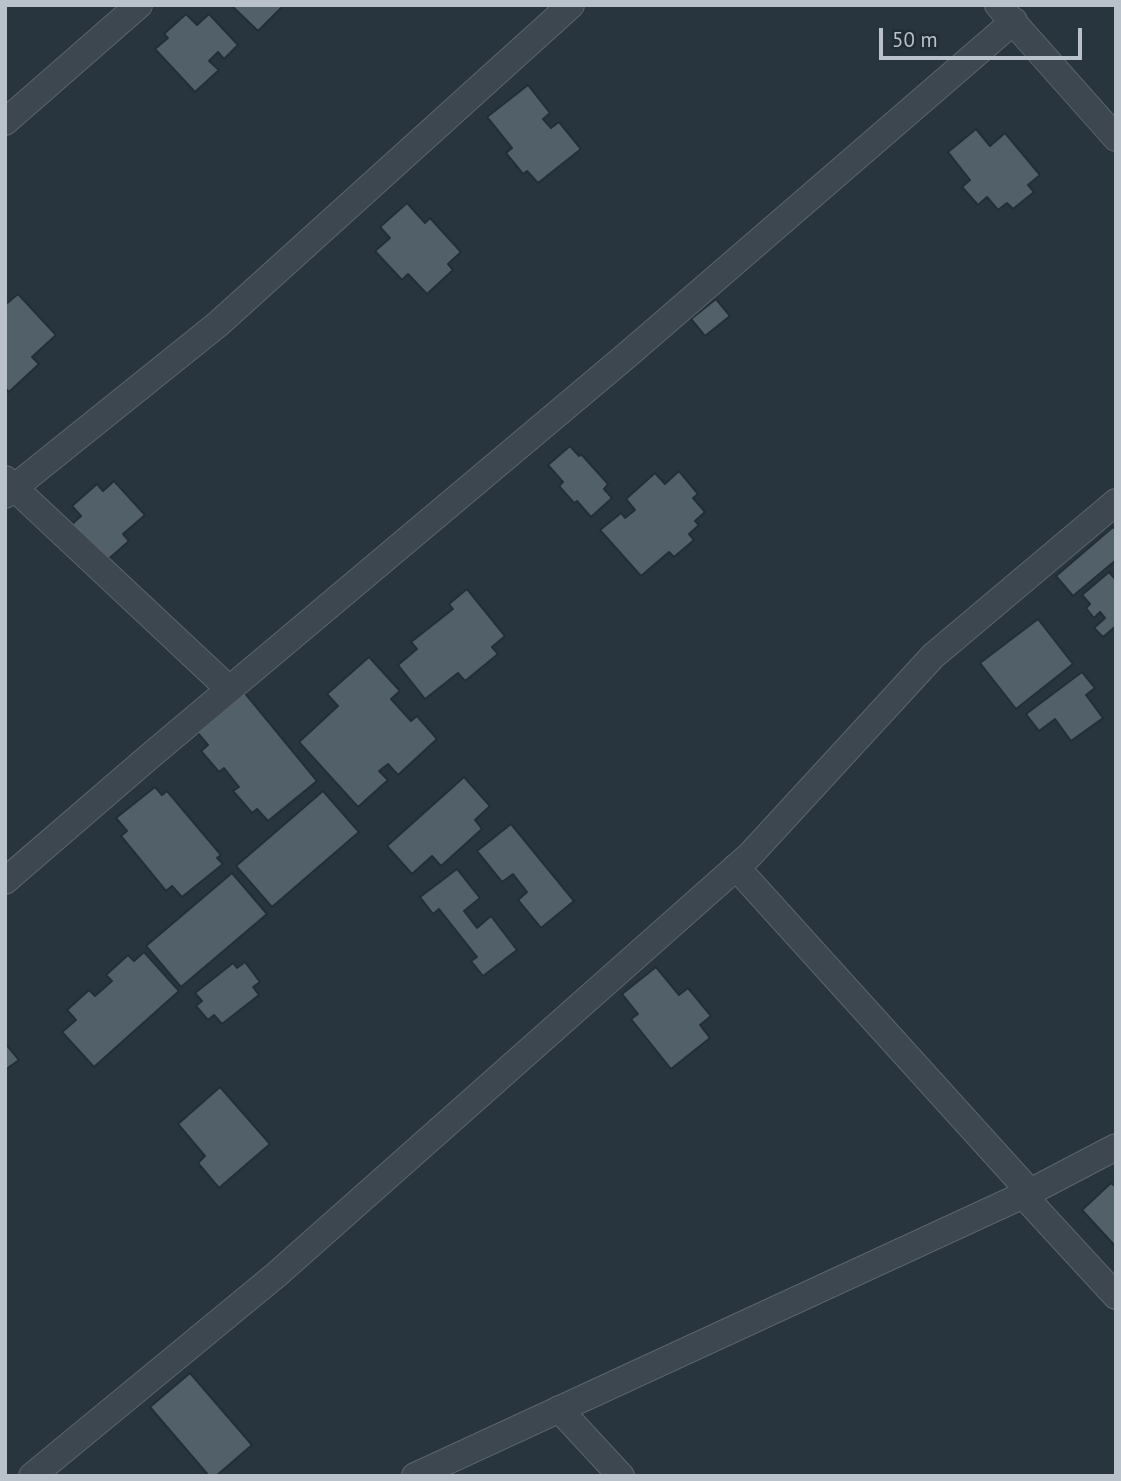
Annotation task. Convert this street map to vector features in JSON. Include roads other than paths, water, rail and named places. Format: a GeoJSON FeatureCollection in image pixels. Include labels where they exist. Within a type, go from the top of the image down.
{"type":"FeatureCollection","features":[{"type":"Feature","properties":{"kind":"street"},"geometry":{"type":"LineString","coordinates":[[5,122],[139,5]]}},
{"type":"Feature","properties":{"kind":"street"},"geometry":{"type":"LineString","coordinates":[[229,689],[8,487],[218,324],[571,5]]}},
{"type":"Feature","properties":{"kind":"street"},"geometry":{"type":"LineString","coordinates":[[5,881],[626,356],[1006,13],[1116,138]]}},
{"type":"Feature","properties":{"kind":"street"},"geometry":{"type":"LineString","coordinates":[[32,1476],[276,1275],[750,855],[933,656],[1116,502]]}},
{"type":"Feature","properties":{"kind":"street"},"geometry":{"type":"LineString","coordinates":[[736,867],[1116,1296]]}},
{"type":"Feature","properties":{"kind":"street"},"geometry":{"type":"LineString","coordinates":[[415,1476],[1026,1193],[1116,1147]]}},
{"type":"Feature","properties":{"kind":"street"},"geometry":{"type":"LineString","coordinates":[[559,1409],[621,1476]]}}]}
